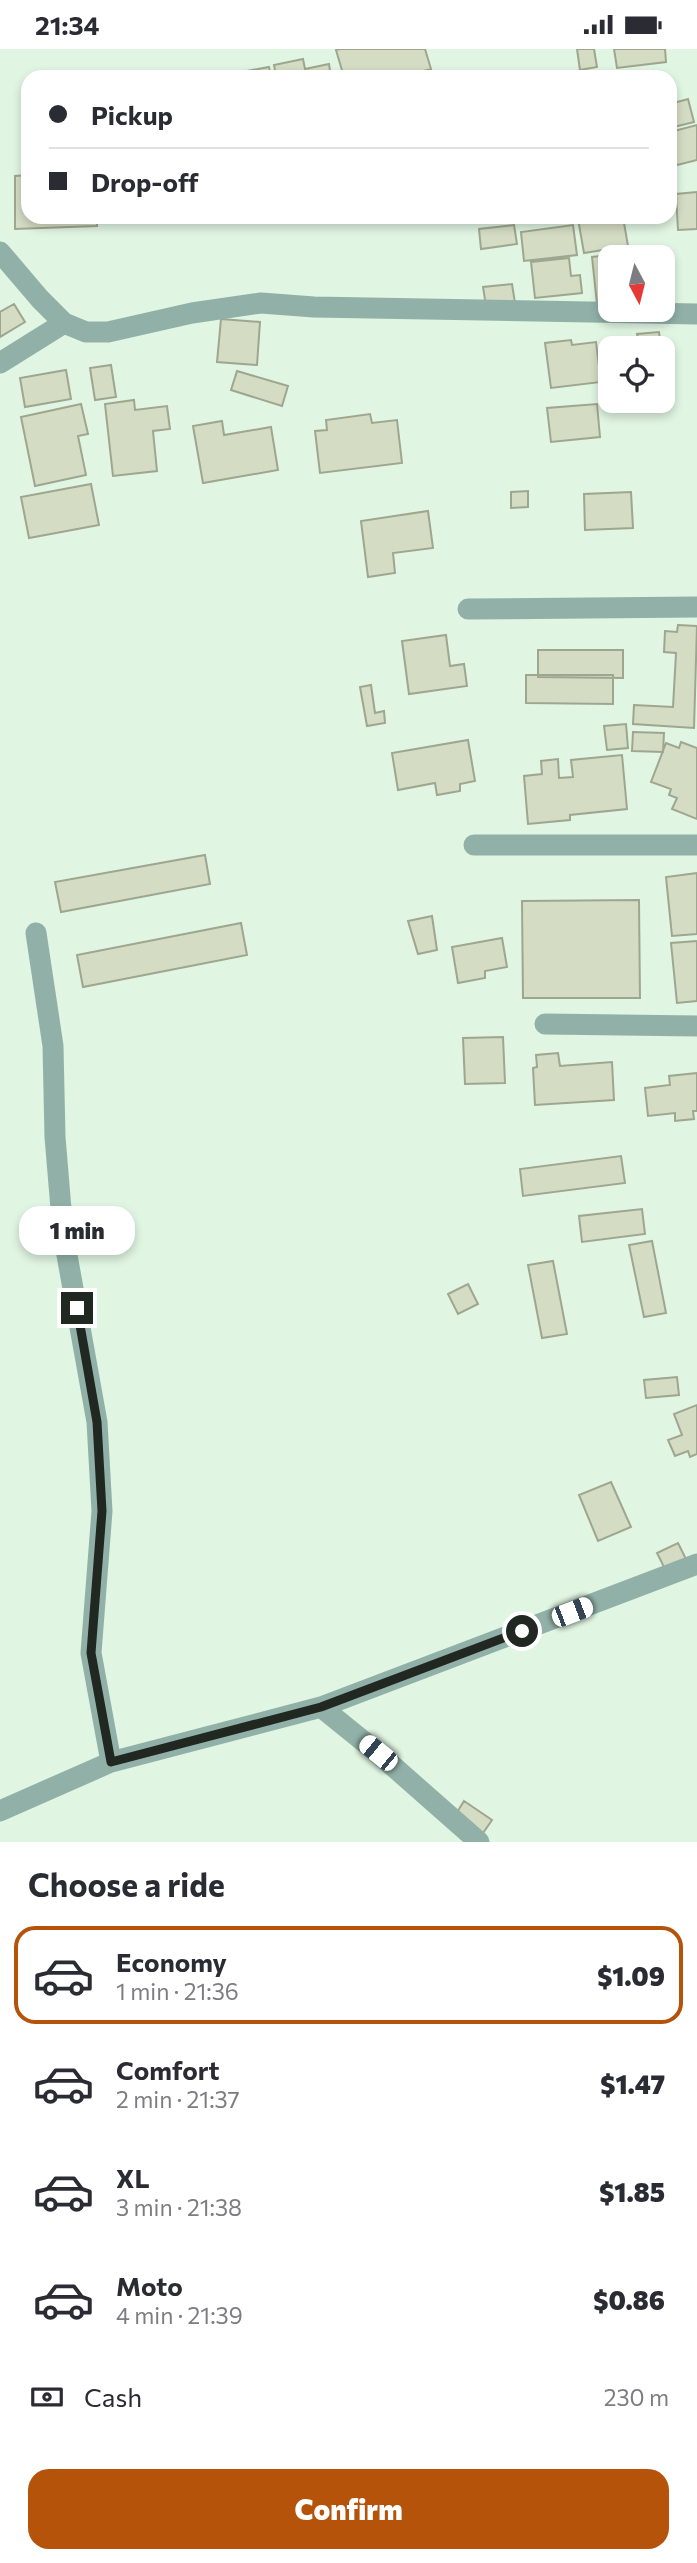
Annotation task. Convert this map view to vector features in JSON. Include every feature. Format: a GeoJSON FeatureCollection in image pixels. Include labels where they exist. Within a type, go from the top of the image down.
{"type":"FeatureCollection","features":[{"type":"Feature","properties":{"kind":"street"},"geometry":{"type":"LineString","coordinates":[[0,252],[64,323],[86,331],[108,332],[192,313],[261,303],[328,307],[697,314]]}},
{"type":"Feature","properties":{"kind":"street"},"geometry":{"type":"LineString","coordinates":[[0,363],[64,323]]}},
{"type":"Feature","properties":{"kind":"street"},"geometry":{"type":"LineString","coordinates":[[468,609],[697,607]]}},
{"type":"Feature","properties":{"kind":"street"},"geometry":{"type":"LineString","coordinates":[[474,845],[697,845]]}},
{"type":"Feature","properties":{"kind":"street"},"geometry":{"type":"LineString","coordinates":[[36,933],[53,1046],[56,1149],[63,1233],[97,1422],[102,1511],[91,1653],[111,1762]]}},
{"type":"Feature","properties":{"kind":"street"},"geometry":{"type":"LineString","coordinates":[[545,1024],[697,1026]]}},
{"type":"Feature","properties":{"kind":"street"},"geometry":{"type":"LineString","coordinates":[[0,1811],[111,1762],[321,1707],[697,1564]]}},
{"type":"Feature","properties":{"kind":"street"},"geometry":{"type":"LineString","coordinates":[[321,1707],[479,1842]]}},
{"type":"Feature","properties":{"kind":"building"},"geometry":{"type":"Polygon","coordinates":[[[425,49],[431,69],[342,70],[336,50],[425,49]]]}},
{"type":"Feature","properties":{"kind":"building"},"geometry":{"type":"Polygon","coordinates":[[[577,49],[594,49],[597,67],[580,70],[577,49]]]}},
{"type":"Feature","properties":{"kind":"building"},"geometry":{"type":"Polygon","coordinates":[[[614,49],[665,49],[666,62],[617,68],[614,49]]]}},
{"type":"Feature","properties":{"kind":"building"},"geometry":{"type":"Polygon","coordinates":[[[303,59],[305,69],[329,64],[330,70],[275,70],[274,65],[303,59]]]}},
{"type":"Feature","properties":{"kind":"building"},"geometry":{"type":"Polygon","coordinates":[[[688,99],[694,122],[677,126],[677,102],[688,99]]]}},
{"type":"Feature","properties":{"kind":"building"},"geometry":{"type":"Polygon","coordinates":[[[697,125],[697,160],[677,165],[677,130],[697,125]]]}},
{"type":"Feature","properties":{"kind":"building"},"geometry":{"type":"Polygon","coordinates":[[[15,176],[21,176],[21,224],[97,226],[15,229],[15,176]]]}},
{"type":"Feature","properties":{"kind":"building"},"geometry":{"type":"Polygon","coordinates":[[[697,192],[697,229],[678,230],[677,194],[697,192]]]}},
{"type":"Feature","properties":{"kind":"building"},"geometry":{"type":"Polygon","coordinates":[[[579,224],[624,224],[628,245],[598,245],[598,251],[584,253],[579,224]]]}},
{"type":"Feature","properties":{"kind":"building"},"geometry":{"type":"Polygon","coordinates":[[[514,225],[517,244],[481,249],[479,229],[514,225]]]}},
{"type":"Feature","properties":{"kind":"building"},"geometry":{"type":"Polygon","coordinates":[[[573,225],[577,255],[524,261],[521,232],[573,225]]]}},
{"type":"Feature","properties":{"kind":"building"},"geometry":{"type":"Polygon","coordinates":[[[598,256],[598,304],[597,304],[592,257],[598,256]]]}},
{"type":"Feature","properties":{"kind":"building"},"geometry":{"type":"Polygon","coordinates":[[[569,258],[571,276],[580,275],[582,293],[535,298],[531,262],[569,258]]]}},
{"type":"Feature","properties":{"kind":"building"},"geometry":{"type":"Polygon","coordinates":[[[512,284],[515,303],[486,306],[483,287],[512,284]]]}},
{"type":"Feature","properties":{"kind":"building"},"geometry":{"type":"Polygon","coordinates":[[[14,304],[25,322],[0,337],[0,312],[14,304]]]}},
{"type":"Feature","properties":{"kind":"building"},"geometry":{"type":"Polygon","coordinates":[[[221,319],[260,322],[257,365],[217,362],[221,319]]]}},
{"type":"Feature","properties":{"kind":"building"},"geometry":{"type":"Polygon","coordinates":[[[659,332],[660,336],[638,336],[659,332]]]}},
{"type":"Feature","properties":{"kind":"building"},"geometry":{"type":"Polygon","coordinates":[[[571,340],[572,345],[596,342],[598,382],[551,388],[545,343],[571,340]]]}},
{"type":"Feature","properties":{"kind":"building"},"geometry":{"type":"Polygon","coordinates":[[[111,365],[116,397],[95,400],[90,368],[111,365]]]}},
{"type":"Feature","properties":{"kind":"building"},"geometry":{"type":"Polygon","coordinates":[[[66,370],[71,399],[25,407],[20,378],[66,370]]]}},
{"type":"Feature","properties":{"kind":"building"},"geometry":{"type":"Polygon","coordinates":[[[237,371],[288,386],[282,406],[231,390],[237,371]]]}},
{"type":"Feature","properties":{"kind":"building"},"geometry":{"type":"Polygon","coordinates":[[[134,400],[135,410],[167,406],[170,429],[153,431],[157,471],[113,476],[105,404],[134,400]]]}},
{"type":"Feature","properties":{"kind":"building"},"geometry":{"type":"Polygon","coordinates":[[[81,404],[88,434],[78,436],[86,475],[35,486],[21,417],[81,404]]]}},
{"type":"Feature","properties":{"kind":"building"},"geometry":{"type":"Polygon","coordinates":[[[597,404],[600,437],[551,442],[547,408],[597,404]]]}},
{"type":"Feature","properties":{"kind":"building"},"geometry":{"type":"Polygon","coordinates":[[[370,414],[372,423],[397,420],[402,463],[320,473],[315,431],[327,430],[326,420],[370,414]]]}},
{"type":"Feature","properties":{"kind":"building"},"geometry":{"type":"Polygon","coordinates":[[[222,421],[224,435],[271,427],[278,470],[203,483],[193,426],[222,421]]]}},
{"type":"Feature","properties":{"kind":"building"},"geometry":{"type":"Polygon","coordinates":[[[91,484],[99,525],[29,538],[21,497],[91,484]]]}},
{"type":"Feature","properties":{"kind":"building"},"geometry":{"type":"Polygon","coordinates":[[[528,491],[528,507],[511,508],[511,492],[528,491]]]}},
{"type":"Feature","properties":{"kind":"building"},"geometry":{"type":"Polygon","coordinates":[[[631,492],[633,528],[585,530],[584,494],[631,492]]]}},
{"type":"Feature","properties":{"kind":"building"},"geometry":{"type":"Polygon","coordinates":[[[428,511],[433,548],[393,553],[395,573],[368,577],[361,521],[428,511]]]}},
{"type":"Feature","properties":{"kind":"building"},"geometry":{"type":"Polygon","coordinates":[[[678,625],[697,626],[694,728],[633,724],[634,705],[673,707],[676,653],[664,652],[665,631],[677,632],[678,625]]]}},
{"type":"Feature","properties":{"kind":"building"},"geometry":{"type":"Polygon","coordinates":[[[446,635],[450,666],[464,664],[467,686],[409,694],[402,641],[446,635]]]}},
{"type":"Feature","properties":{"kind":"building"},"geometry":{"type":"Polygon","coordinates":[[[538,650],[623,650],[623,678],[538,677],[538,650]]]}},
{"type":"Feature","properties":{"kind":"building"},"geometry":{"type":"Polygon","coordinates":[[[526,675],[613,675],[613,704],[526,703],[526,675]]]}},
{"type":"Feature","properties":{"kind":"building"},"geometry":{"type":"Polygon","coordinates":[[[371,685],[375,713],[384,711],[385,723],[367,726],[360,687],[371,685]]]}},
{"type":"Feature","properties":{"kind":"building"},"geometry":{"type":"Polygon","coordinates":[[[626,724],[628,748],[607,750],[604,726],[626,724]]]}},
{"type":"Feature","properties":{"kind":"building"},"geometry":{"type":"Polygon","coordinates":[[[633,732],[664,733],[663,752],[632,751],[633,732]]]}},
{"type":"Feature","properties":{"kind":"building"},"geometry":{"type":"Polygon","coordinates":[[[468,740],[475,781],[460,784],[460,791],[437,795],[435,783],[398,790],[392,753],[468,740]]]}},
{"type":"Feature","properties":{"kind":"building"},"geometry":{"type":"Polygon","coordinates":[[[681,742],[697,748],[697,819],[672,809],[677,798],[669,795],[671,789],[651,782],[666,743],[679,748],[681,742]]]}},
{"type":"Feature","properties":{"kind":"building"},"geometry":{"type":"Polygon","coordinates":[[[622,755],[627,809],[570,815],[570,820],[528,824],[524,776],[542,774],[541,761],[558,759],[559,778],[573,777],[571,760],[622,755]]]}},
{"type":"Feature","properties":{"kind":"building"},"geometry":{"type":"Polygon","coordinates":[[[205,855],[210,884],[61,912],[55,882],[205,855]]]}},
{"type":"Feature","properties":{"kind":"building"},"geometry":{"type":"Polygon","coordinates":[[[697,873],[697,934],[672,936],[666,877],[697,873]]]}},
{"type":"Feature","properties":{"kind":"building"},"geometry":{"type":"Polygon","coordinates":[[[639,900],[640,998],[523,998],[522,901],[639,900]]]}},
{"type":"Feature","properties":{"kind":"building"},"geometry":{"type":"Polygon","coordinates":[[[432,916],[437,950],[418,954],[408,921],[432,916]]]}},
{"type":"Feature","properties":{"kind":"building"},"geometry":{"type":"Polygon","coordinates":[[[241,923],[247,955],[83,987],[77,955],[241,923]]]}},
{"type":"Feature","properties":{"kind":"building"},"geometry":{"type":"Polygon","coordinates":[[[502,938],[507,967],[485,971],[485,978],[458,983],[452,947],[502,938]]]}},
{"type":"Feature","properties":{"kind":"building"},"geometry":{"type":"Polygon","coordinates":[[[697,941],[697,1001],[677,1003],[671,943],[697,941]]]}},
{"type":"Feature","properties":{"kind":"building"},"geometry":{"type":"Polygon","coordinates":[[[503,1037],[505,1083],[465,1084],[463,1038],[503,1037]]]}},
{"type":"Feature","properties":{"kind":"building"},"geometry":{"type":"Polygon","coordinates":[[[558,1053],[560,1066],[612,1062],[614,1100],[535,1105],[533,1068],[537,1067],[536,1055],[558,1053]]]}},
{"type":"Feature","properties":{"kind":"building"},"geometry":{"type":"Polygon","coordinates":[[[697,1073],[697,1111],[693,1111],[694,1119],[675,1121],[675,1113],[648,1116],[645,1088],[670,1085],[669,1076],[697,1073]]]}},
{"type":"Feature","properties":{"kind":"building"},"geometry":{"type":"Polygon","coordinates":[[[621,1156],[625,1183],[523,1196],[520,1169],[621,1156]]]}},
{"type":"Feature","properties":{"kind":"building"},"geometry":{"type":"Polygon","coordinates":[[[642,1209],[645,1234],[582,1242],[579,1216],[642,1209]]]}},
{"type":"Feature","properties":{"kind":"building"},"geometry":{"type":"Polygon","coordinates":[[[652,1241],[666,1313],[644,1317],[629,1245],[652,1241]]]}},
{"type":"Feature","properties":{"kind":"building"},"geometry":{"type":"Polygon","coordinates":[[[553,1261],[567,1334],[542,1338],[528,1265],[553,1261]]]}},
{"type":"Feature","properties":{"kind":"building"},"geometry":{"type":"Polygon","coordinates":[[[468,1284],[478,1304],[458,1314],[448,1294],[468,1284]]]}},
{"type":"Feature","properties":{"kind":"building"},"geometry":{"type":"Polygon","coordinates":[[[677,1377],[679,1395],[646,1398],[644,1380],[677,1377]]]}},
{"type":"Feature","properties":{"kind":"building"},"geometry":{"type":"Polygon","coordinates":[[[697,1405],[697,1454],[690,1457],[688,1451],[675,1456],[668,1440],[682,1435],[674,1414],[697,1405]]]}},
{"type":"Feature","properties":{"kind":"building"},"geometry":{"type":"Polygon","coordinates":[[[611,1482],[631,1527],[598,1541],[579,1495],[611,1482]]]}},
{"type":"Feature","properties":{"kind":"building"},"geometry":{"type":"Polygon","coordinates":[[[678,1543],[686,1559],[665,1569],[657,1553],[678,1543]]]}},
{"type":"Feature","properties":{"kind":"building"},"geometry":{"type":"Polygon","coordinates":[[[464,1801],[492,1820],[483,1833],[456,1814],[464,1801]]]}},
{"type":"Feature","properties":{"kind":"route"},"geometry":{"type":"LineString","coordinates":[[77,1308],[97,1422],[102,1511],[91,1653],[111,1762],[321,1707],[522,1631]]}}]}
